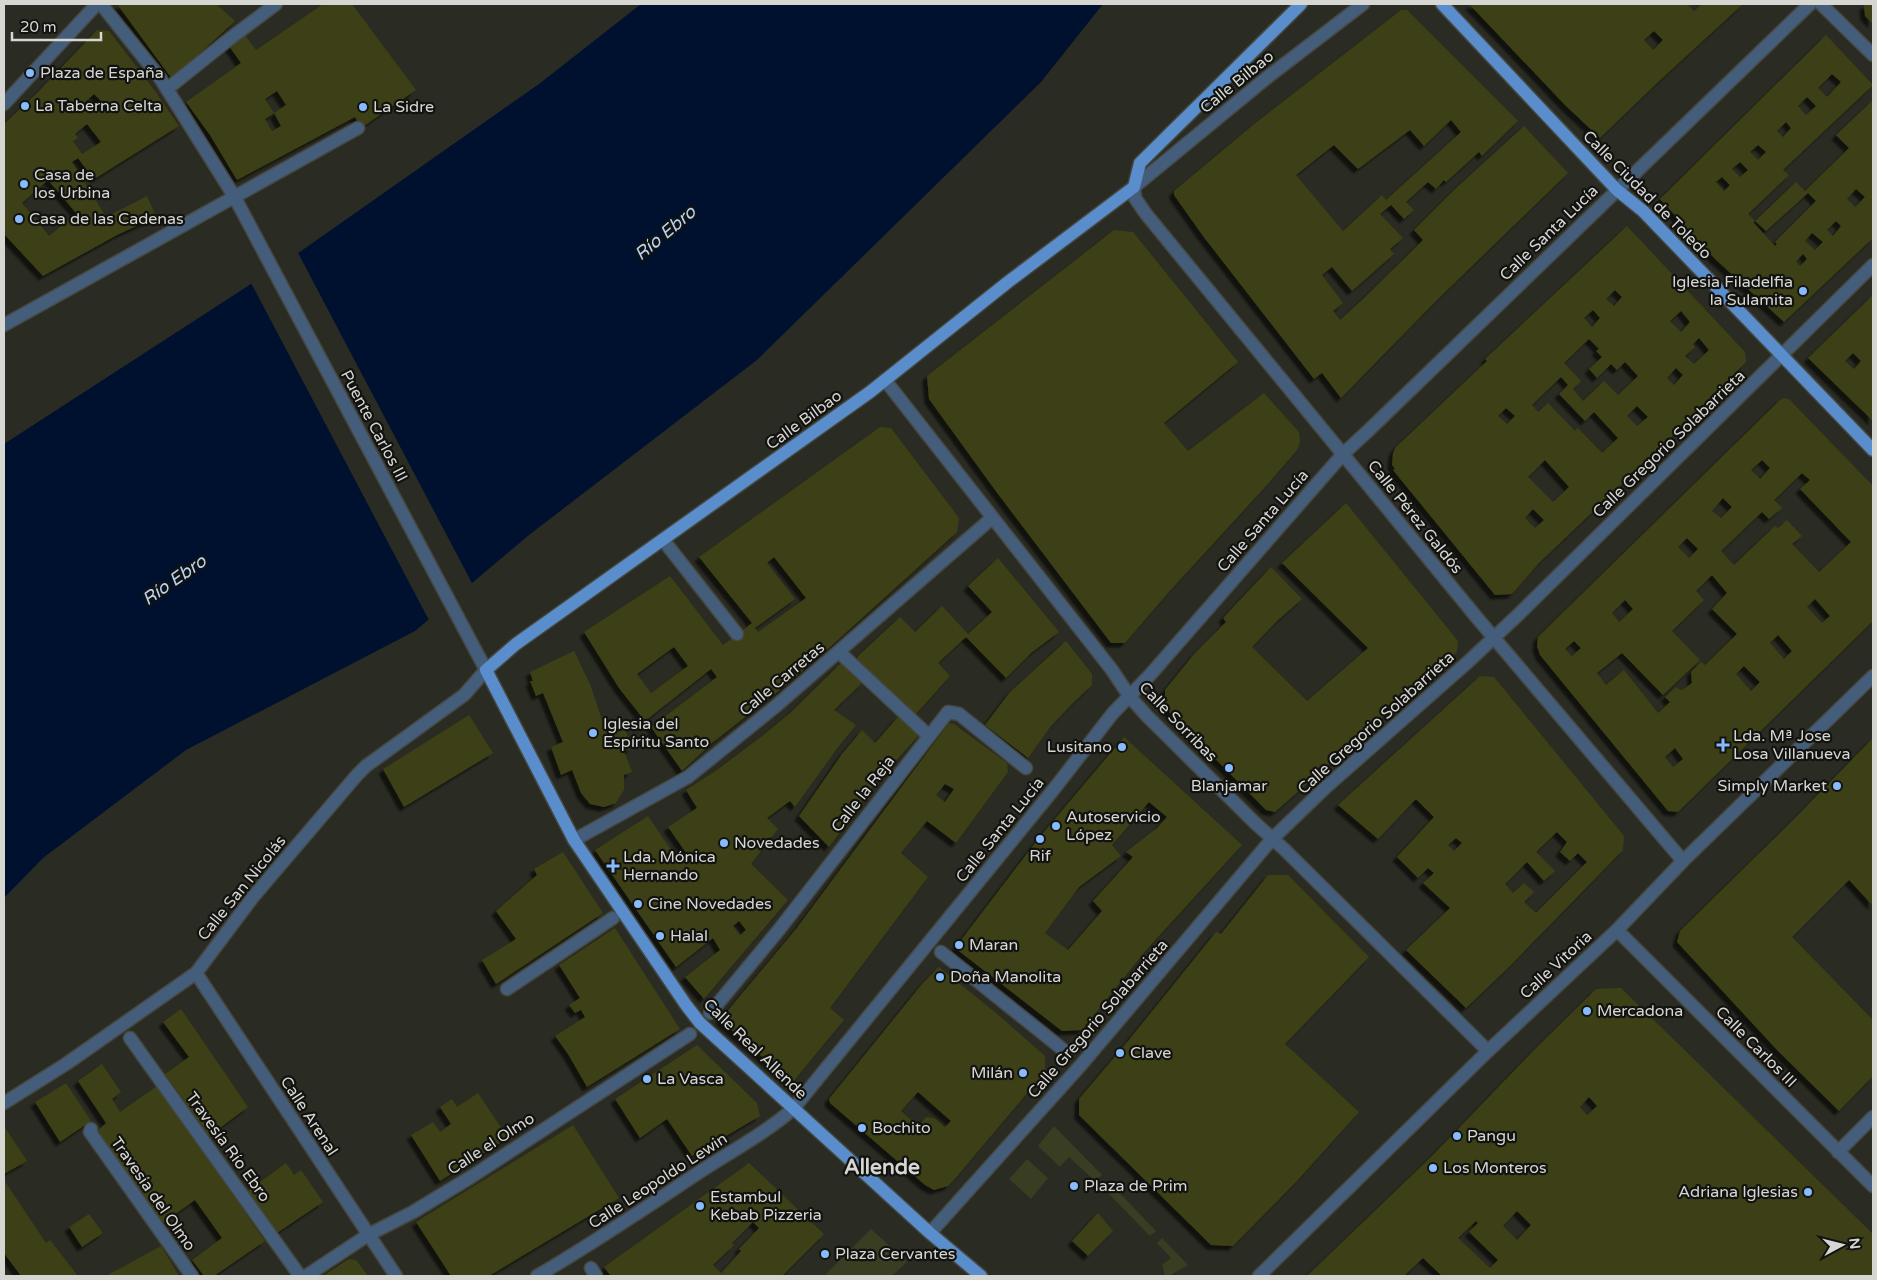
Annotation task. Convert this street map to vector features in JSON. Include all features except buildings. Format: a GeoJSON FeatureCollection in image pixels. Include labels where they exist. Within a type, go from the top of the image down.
{"type":"FeatureCollection","features":[{"type":"Feature","properties":{"kind":"main road","name":"Calle Bilbao"},"geometry":{"type":"LineString","coordinates":[[486,670],[516,644],[604,580],[664,540],[885,380],[1008,282],[1134,187],[1140,163],[1301,4]]}},
{"type":"Feature","properties":{"kind":"main road","name":"Calle Ciudad de Toledo"},"geometry":{"type":"LineString","coordinates":[[1442,4],[1617,190],[1643,211],[1873,450]]}},
{"type":"Feature","properties":{"kind":"main road","name":"Calle Real Allende"},"geometry":{"type":"LineString","coordinates":[[486,670],[574,840],[700,1023],[793,1109],[981,1276]]}},
{"type":"Feature","properties":{"kind":"street"},"geometry":{"type":"LineString","coordinates":[[4,104],[97,4]]}},
{"type":"Feature","properties":{"kind":"street","name":"Puente Carlos III"},"geometry":{"type":"LineString","coordinates":[[101,4],[167,90],[234,196],[486,670]]}},
{"type":"Feature","properties":{"kind":"street"},"geometry":{"type":"LineString","coordinates":[[167,90],[232,36],[276,4]]}},
{"type":"Feature","properties":{"kind":"street","name":"Calle Bilbao"},"geometry":{"type":"LineString","coordinates":[[1134,187],[1269,76],[1363,4]]}},
{"type":"Feature","properties":{"kind":"street","name":"Calle Santa Lucía"},"geometry":{"type":"LineString","coordinates":[[793,1109],[1048,797],[1113,713],[1130,697],[1343,454],[1810,4]]}},
{"type":"Feature","properties":{"kind":"street"},"geometry":{"type":"LineString","coordinates":[[1821,4],[1873,55]]}},
{"type":"Feature","properties":{"kind":"street"},"geometry":{"type":"LineString","coordinates":[[4,325],[358,128]]}},
{"type":"Feature","properties":{"kind":"street","name":"Calle Pérez Galdós"},"geometry":{"type":"LineString","coordinates":[[1134,187],[1136,198],[1146,214],[1494,637],[1683,861]]}},
{"type":"Feature","properties":{"kind":"street","name":"Calle Gregorio Solabarrieta"},"geometry":{"type":"LineString","coordinates":[[930,1232],[1081,1065],[1272,839],[1325,788],[1494,637],[1873,265]]}},
{"type":"Feature","properties":{"kind":"street","name":"Calle Sorribas"},"geometry":{"type":"LineString","coordinates":[[885,380],[1112,670],[1130,697],[1488,1050]]}},
{"type":"Feature","properties":{"kind":"street","name":"Calle Carretas"},"geometry":{"type":"LineString","coordinates":[[574,840],[688,777],[776,706],[992,518]]}},
{"type":"Feature","properties":{"kind":"street"},"geometry":{"type":"LineString","coordinates":[[664,540],[737,634]]}},
{"type":"Feature","properties":{"kind":"street"},"geometry":{"type":"LineString","coordinates":[[839,652],[929,736]]}},
{"type":"Feature","properties":{"kind":"street","name":"Calle San Nicolás"},"geometry":{"type":"LineString","coordinates":[[4,1103],[66,1064],[196,973],[253,897],[357,775],[366,766],[464,695],[486,670]]}},
{"type":"Feature","properties":{"kind":"street","name":"Calle Vitoria"},"geometry":{"type":"LineString","coordinates":[[1259,1276],[1488,1050],[1617,930],[1683,861],[1873,676]]}},
{"type":"Feature","properties":{"kind":"street","name":"Calle la Reja"},"geometry":{"type":"LineString","coordinates":[[710,1013],[778,931],[948,712],[959,714],[1026,768]]}},
{"type":"Feature","properties":{"kind":"street"},"geometry":{"type":"LineString","coordinates":[[507,989],[613,918]]}},
{"type":"Feature","properties":{"kind":"street","name":"Calle Carlos III"},"geometry":{"type":"LineString","coordinates":[[1617,930],[1873,1186]]}},
{"type":"Feature","properties":{"kind":"street"},"geometry":{"type":"LineString","coordinates":[[941,952],[1066,1052]]}},
{"type":"Feature","properties":{"kind":"street","name":"Calle Arenal"},"geometry":{"type":"LineString","coordinates":[[196,973],[396,1276]]}},
{"type":"Feature","properties":{"kind":"street","name":"Calle el Olmo"},"geometry":{"type":"LineString","coordinates":[[306,1276],[368,1235],[413,1212],[471,1177],[690,1034]]}},
{"type":"Feature","properties":{"kind":"street","name":"Travesía Río Ebro"},"geometry":{"type":"LineString","coordinates":[[130,1038],[300,1276]]}},
{"type":"Feature","properties":{"kind":"street","name":"Calle Leopoldo Lewin"},"geometry":{"type":"LineString","coordinates":[[537,1276],[580,1251],[770,1128],[793,1109]]}},
{"type":"Feature","properties":{"kind":"street"},"geometry":{"type":"LineString","coordinates":[[1838,1152],[1873,1116]]}},
{"type":"Feature","properties":{"kind":"street","name":"Travesía del Olmo"},"geometry":{"type":"LineString","coordinates":[[91,1129],[90,1132],[192,1276]]}},
{"type":"Feature","properties":{"kind":"green space"},"geometry":{"type":"Polygon","coordinates":[[[1054,1126],[1102,1175],[1095,1181],[1069,1157],[1060,1167],[1038,1146],[1054,1126]]]}},
{"type":"Feature","properties":{"kind":"green space"},"geometry":{"type":"Polygon","coordinates":[[[1027,1159],[1048,1178],[1031,1199],[1009,1179],[1027,1159]]]}},
{"type":"Feature","properties":{"kind":"green space"},"geometry":{"type":"Polygon","coordinates":[[[1110,1183],[1156,1231],[1150,1236],[1104,1189],[1110,1183]]]}},
{"type":"Feature","properties":{"kind":"green space"},"geometry":{"type":"Polygon","coordinates":[[[871,1229],[907,1262],[892,1276],[828,1276],[826,1274],[871,1229]]]}},
{"type":"Feature","properties":{"kind":"green space"},"geometry":{"type":"Polygon","coordinates":[[[1162,1238],[1188,1265],[1169,1276],[1165,1276],[1162,1265],[1171,1258],[1157,1243],[1162,1238]]]}},
{"type":"Feature","properties":{"kind":"water","name":"Río Ebro"},"geometry":{"type":"Polygon","coordinates":[[[641,4],[1103,4],[1041,82],[757,360],[529,535],[415,631],[186,750],[43,858],[4,898],[4,444],[294,256],[539,84],[641,4]]]}},
{"type":"Feature","properties":{"kind":"pier"},"geometry":{"type":"Polygon","coordinates":[[[297,251],[473,585],[430,622],[250,281],[297,251]]]}},
{"type":"Feature","properties":{"kind":"place","name":"Plaza de España"},"geometry":{"type":"Point","coordinates":[30,73]}},
{"type":"Feature","properties":{"kind":"place","name":"La Taberna Celta"},"geometry":{"type":"Point","coordinates":[25,106]}},
{"type":"Feature","properties":{"kind":"place","name":"La Sidre"},"geometry":{"type":"Point","coordinates":[363,107]}},
{"type":"Feature","properties":{"kind":"place","name":"Casa de los Urbina"},"geometry":{"type":"Point","coordinates":[24,184]}},
{"type":"Feature","properties":{"kind":"place","name":"Casa de las Cadenas"},"geometry":{"type":"Point","coordinates":[19,219]}},
{"type":"Feature","properties":{"kind":"place","name":"Iglesia Filadelfia la Sulamita"},"geometry":{"type":"Point","coordinates":[1803,291]}},
{"type":"Feature","properties":{"kind":"place","name":"Iglesia del Espíritu Santo"},"geometry":{"type":"Point","coordinates":[593,733]}},
{"type":"Feature","properties":{"kind":"place","name":"Lda. Mª Jose Losa Villanueva"},"geometry":{"type":"Point","coordinates":[1723,745]}},
{"type":"Feature","properties":{"kind":"place","name":"Lusitano"},"geometry":{"type":"Point","coordinates":[1122,747]}},
{"type":"Feature","properties":{"kind":"place","name":"Blanjamar"},"geometry":{"type":"Point","coordinates":[1229,768]}},
{"type":"Feature","properties":{"kind":"place","name":"Simply Market"},"geometry":{"type":"Point","coordinates":[1837,786]}},
{"type":"Feature","properties":{"kind":"place","name":"Autoservicio López"},"geometry":{"type":"Point","coordinates":[1056,826]}},
{"type":"Feature","properties":{"kind":"place","name":"Rif"},"geometry":{"type":"Point","coordinates":[1040,839]}},
{"type":"Feature","properties":{"kind":"place","name":"Novedades"},"geometry":{"type":"Point","coordinates":[724,843]}},
{"type":"Feature","properties":{"kind":"place","name":"Lda. Mónica Hernando"},"geometry":{"type":"Point","coordinates":[613,866]}},
{"type":"Feature","properties":{"kind":"place","name":"Cine Novedades"},"geometry":{"type":"Point","coordinates":[638,904]}},
{"type":"Feature","properties":{"kind":"place","name":"Halal"},"geometry":{"type":"Point","coordinates":[660,936]}},
{"type":"Feature","properties":{"kind":"place","name":"Maran"},"geometry":{"type":"Point","coordinates":[959,945]}},
{"type":"Feature","properties":{"kind":"place","name":"Doña Manolita"},"geometry":{"type":"Point","coordinates":[940,977]}},
{"type":"Feature","properties":{"kind":"place","name":"Mercadona"},"geometry":{"type":"Point","coordinates":[1587,1011]}},
{"type":"Feature","properties":{"kind":"place","name":"Clave"},"geometry":{"type":"Point","coordinates":[1120,1053]}},
{"type":"Feature","properties":{"kind":"place","name":"Milán"},"geometry":{"type":"Point","coordinates":[1023,1073]}},
{"type":"Feature","properties":{"kind":"place","name":"La Vasca"},"geometry":{"type":"Point","coordinates":[647,1079]}},
{"type":"Feature","properties":{"kind":"place","name":"Bochito"},"geometry":{"type":"Point","coordinates":[862,1128]}},
{"type":"Feature","properties":{"kind":"place","name":"Pangu"},"geometry":{"type":"Point","coordinates":[1457,1136]}},
{"type":"Feature","properties":{"kind":"place","name":"Los Monteros"},"geometry":{"type":"Point","coordinates":[1433,1168]}},
{"type":"Feature","properties":{"kind":"place","name":"Plaza de Prim"},"geometry":{"type":"Point","coordinates":[1074,1186]}},
{"type":"Feature","properties":{"kind":"place","name":"Adriana Iglesias"},"geometry":{"type":"Point","coordinates":[1808,1192]}},
{"type":"Feature","properties":{"kind":"place","name":"Estambul Kebab Pizzeria"},"geometry":{"type":"Point","coordinates":[700,1206]}},
{"type":"Feature","properties":{"kind":"place","name":"Plaza Cervantes"},"geometry":{"type":"Point","coordinates":[825,1254]}},
{"type":"Feature","properties":{"kind":"district","name":"Allende"},"geometry":{"type":"Point","coordinates":[882,1167]}}]}
